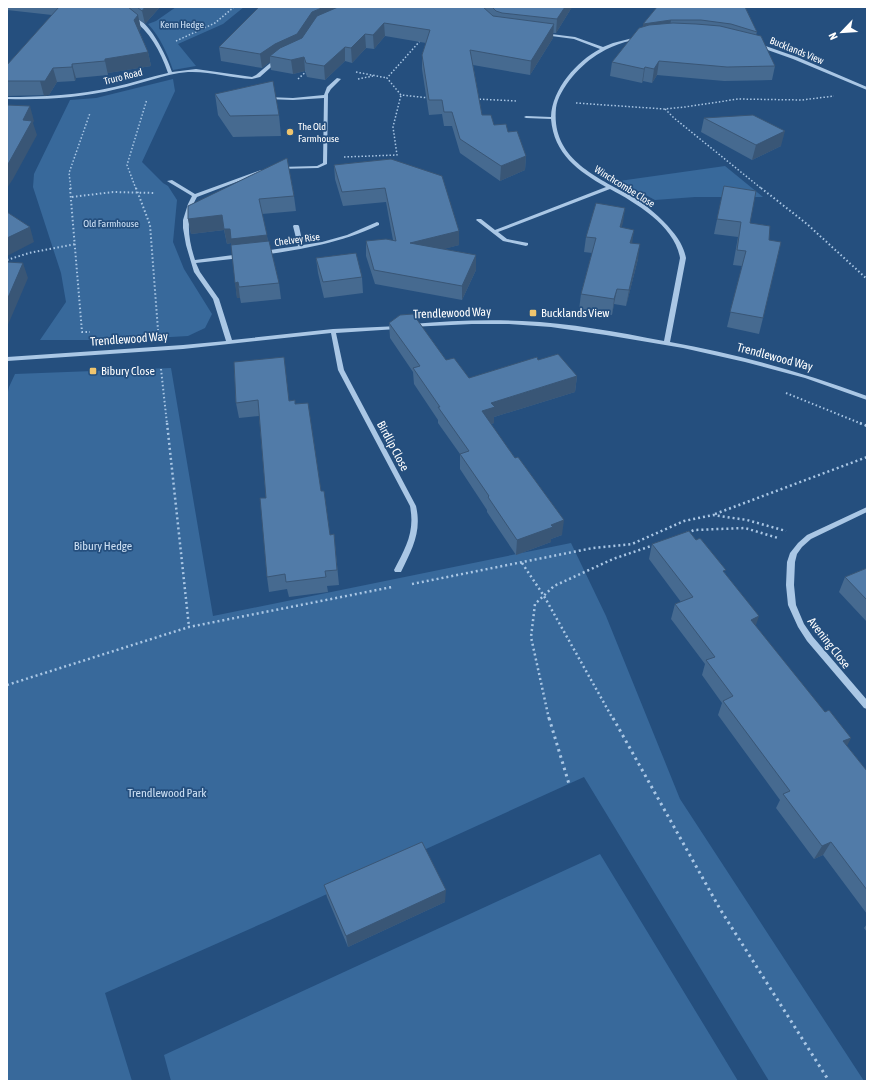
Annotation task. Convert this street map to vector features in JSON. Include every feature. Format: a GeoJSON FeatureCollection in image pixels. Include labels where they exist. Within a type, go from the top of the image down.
{"type":"FeatureCollection","features":[{"type":"Feature","properties":{"kind":"street"},"geometry":{"type":"LineString","coordinates":[[128,14],[142,24],[152,35],[165,58],[170,73]]}},
{"type":"Feature","properties":{"kind":"street"},"geometry":{"type":"LineString","coordinates":[[538,34],[575,38],[602,48]]}},
{"type":"Feature","properties":{"kind":"street"},"geometry":{"type":"LineString","coordinates":[[554,102],[559,90],[577,69],[602,48],[644,37]]}},
{"type":"Feature","properties":{"kind":"street","name":"Bucklands View"},"geometry":{"type":"LineString","coordinates":[[751,43],[795,58],[866,88]]}},
{"type":"Feature","properties":{"kind":"street","name":"Truro Road"},"geometry":{"type":"LineString","coordinates":[[7,98],[50,98],[98,92],[170,73],[199,71],[242,77],[257,77],[282,58]]}},
{"type":"Feature","properties":{"kind":"street"},"geometry":{"type":"LineString","coordinates":[[229,341],[216,299],[197,272],[193,262],[187,241],[185,223],[188,207],[195,196],[272,169],[322,166],[325,164],[326,96],[327,90],[339,79]]}},
{"type":"Feature","properties":{"kind":"street"},"geometry":{"type":"LineString","coordinates":[[264,97],[293,99],[326,96]]}},
{"type":"Feature","properties":{"kind":"street","name":"Winchcombe Close"},"geometry":{"type":"LineString","coordinates":[[554,102],[553,118],[557,138],[561,147],[571,159],[588,173],[650,212],[672,234],[681,249],[683,258],[667,342]]}},
{"type":"Feature","properties":{"kind":"street"},"geometry":{"type":"LineString","coordinates":[[526,117],[553,118]]}},
{"type":"Feature","properties":{"kind":"street"},"geometry":{"type":"LineString","coordinates":[[170,181],[195,196]]}},
{"type":"Feature","properties":{"kind":"street"},"geometry":{"type":"LineString","coordinates":[[494,232],[610,187]]}},
{"type":"Feature","properties":{"kind":"street"},"geometry":{"type":"LineString","coordinates":[[479,220],[505,240],[526,244]]}},
{"type":"Feature","properties":{"kind":"street","name":"Chelvey Rise"},"geometry":{"type":"LineString","coordinates":[[256,254],[301,248],[334,241],[377,224]]}},
{"type":"Feature","properties":{"kind":"street"},"geometry":{"type":"LineString","coordinates":[[296,226],[301,248]]}},
{"type":"Feature","properties":{"kind":"street"},"geometry":{"type":"LineString","coordinates":[[193,262],[248,255]]}},
{"type":"Feature","properties":{"kind":"street","name":"Trendlewood Way"},"geometry":{"type":"LineString","coordinates":[[7,359],[159,348],[460,322],[511,322],[556,325],[667,342],[783,370],[839,387],[867,398]]}},
{"type":"Feature","properties":{"kind":"street","name":"Birdlip Close"},"geometry":{"type":"LineString","coordinates":[[333,332],[338,360],[343,375],[412,506],[416,518],[416,531],[398,570]]}},
{"type":"Feature","properties":{"kind":"street","name":"Avening Close"},"geometry":{"type":"LineString","coordinates":[[867,509],[809,537],[794,553],[790,568],[790,598],[794,612],[810,639],[867,706]]}},
{"type":"Feature","properties":{"kind":"path"},"geometry":{"type":"LineString","coordinates":[[170,73],[172,43],[215,23],[234,7]]}},
{"type":"Feature","properties":{"kind":"path"},"geometry":{"type":"LineString","coordinates":[[424,36],[387,78],[401,96],[430,98]]}},
{"type":"Feature","properties":{"kind":"path"},"geometry":{"type":"LineString","coordinates":[[154,78],[127,165],[150,225],[159,348],[189,627]]}},
{"type":"Feature","properties":{"kind":"path"},"geometry":{"type":"LineString","coordinates":[[469,99],[599,103],[665,109],[687,107],[723,100],[750,98],[785,100],[823,99],[866,88]]}},
{"type":"Feature","properties":{"kind":"path"},"geometry":{"type":"LineString","coordinates":[[97,332],[82,332],[69,173],[98,92]]}},
{"type":"Feature","properties":{"kind":"path"},"geometry":{"type":"LineString","coordinates":[[325,158],[397,155],[393,127],[401,96]]}},
{"type":"Feature","properties":{"kind":"path"},"geometry":{"type":"LineString","coordinates":[[665,109],[674,118],[807,224],[867,280]]}},
{"type":"Feature","properties":{"kind":"path"},"geometry":{"type":"LineString","coordinates":[[72,197],[103,192],[137,191],[159,193]]}},
{"type":"Feature","properties":{"kind":"path"},"geometry":{"type":"LineString","coordinates":[[7,260],[29,253],[76,244]]}},
{"type":"Feature","properties":{"kind":"path"},"geometry":{"type":"LineString","coordinates":[[410,584],[593,548],[632,544],[684,521],[712,515],[867,457]]}},
{"type":"Feature","properties":{"kind":"path"},"geometry":{"type":"LineString","coordinates":[[712,515],[747,520],[809,537]]}},
{"type":"Feature","properties":{"kind":"path"},"geometry":{"type":"LineString","coordinates":[[686,533],[694,530],[746,528],[800,545]]}},
{"type":"Feature","properties":{"kind":"path"},"geometry":{"type":"LineString","coordinates":[[569,784],[548,716],[531,637],[535,604],[554,586],[613,559],[657,544]]}},
{"type":"Feature","properties":{"kind":"path"},"geometry":{"type":"LineString","coordinates":[[522,563],[544,596],[720,909],[828,1081]]}},
{"type":"Feature","properties":{"kind":"path"},"geometry":{"type":"LineString","coordinates":[[7,685],[189,627],[394,587]]}},
{"type":"Feature","properties":{"kind":"green space","name":"Kenn Hedge"},"geometry":{"type":"Polygon","coordinates":[[[176,7],[244,7],[223,24],[178,44],[196,66],[173,70],[163,46],[157,35],[148,24],[156,21],[176,7]]]}},
{"type":"Feature","properties":{"kind":"green space","name":"Old Farmhouse"},"geometry":{"type":"Polygon","coordinates":[[[173,79],[175,91],[142,162],[168,186],[177,200],[173,242],[184,269],[212,314],[205,328],[188,336],[119,340],[40,340],[66,302],[61,273],[33,187],[34,174],[70,100],[96,98],[173,79]]]}},
{"type":"Feature","properties":{"kind":"green space"},"geometry":{"type":"Polygon","coordinates":[[[725,166],[763,197],[695,197],[655,200],[619,181],[725,166]]]}},
{"type":"Feature","properties":{"kind":"green space","name":"Trendlewood Park"},"geometry":{"type":"Polygon","coordinates":[[[171,368],[213,616],[571,543],[606,616],[680,799],[864,1081],[769,1081],[584,777],[270,920],[105,993],[132,1081],[7,1081],[7,396],[9,387],[15,374],[171,368]]]}},
{"type":"Feature","properties":{"kind":"green space"},"geometry":{"type":"Polygon","coordinates":[[[600,854],[738,1081],[171,1081],[164,1055],[600,854]]]}},
{"type":"Feature","properties":{"kind":"building"},"geometry":{"type":"Polygon","coordinates":[[[59,7],[128,7],[138,15],[134,20],[148,52],[105,59],[105,61],[72,64],[72,67],[53,68],[45,81],[7,81],[7,65],[59,7]]]}},
{"type":"Feature","properties":{"kind":"building"},"geometry":{"type":"Polygon","coordinates":[[[137,7],[145,7],[142,11],[137,7]]]}},
{"type":"Feature","properties":{"kind":"building"},"geometry":{"type":"Polygon","coordinates":[[[259,7],[324,7],[312,12],[297,34],[275,44],[260,54],[219,47],[259,7]]]}},
{"type":"Feature","properties":{"kind":"building"},"geometry":{"type":"Polygon","coordinates":[[[338,7],[483,7],[493,16],[554,24],[531,61],[470,50],[482,115],[491,115],[494,125],[506,124],[508,132],[517,131],[526,156],[501,166],[460,139],[452,112],[444,112],[442,100],[429,100],[422,55],[430,30],[384,23],[373,35],[365,34],[351,48],[345,47],[324,66],[306,63],[304,57],[291,60],[270,56],[280,48],[302,38],[317,16],[338,7]]]}},
{"type":"Feature","properties":{"kind":"building"},"geometry":{"type":"Polygon","coordinates":[[[492,7],[565,7],[557,19],[502,13],[496,11],[492,7]]]}},
{"type":"Feature","properties":{"kind":"building"},"geometry":{"type":"Polygon","coordinates":[[[657,7],[745,7],[757,32],[731,24],[701,20],[671,20],[643,24],[657,7]]]}},
{"type":"Feature","properties":{"kind":"building"},"geometry":{"type":"Polygon","coordinates":[[[673,23],[720,26],[761,36],[775,66],[727,67],[659,61],[654,69],[645,67],[644,69],[612,62],[639,28],[649,25],[673,23]]]}},
{"type":"Feature","properties":{"kind":"building"},"geometry":{"type":"Polygon","coordinates":[[[273,81],[279,115],[230,116],[215,94],[273,81]]]}},
{"type":"Feature","properties":{"kind":"building"},"geometry":{"type":"Polygon","coordinates":[[[7,105],[30,106],[23,120],[32,121],[7,166],[7,105]]]}},
{"type":"Feature","properties":{"kind":"building"},"geometry":{"type":"Polygon","coordinates":[[[753,115],[785,131],[756,145],[704,118],[753,115]]]}},
{"type":"Feature","properties":{"kind":"building"},"geometry":{"type":"Polygon","coordinates":[[[287,158],[294,196],[259,199],[267,235],[231,239],[230,229],[224,229],[222,215],[188,219],[188,206],[287,158]]]}},
{"type":"Feature","properties":{"kind":"building"},"geometry":{"type":"Polygon","coordinates":[[[391,159],[442,176],[459,231],[410,243],[476,255],[462,286],[374,270],[366,241],[386,239],[396,241],[385,188],[342,192],[334,165],[391,159]]]}},
{"type":"Feature","properties":{"kind":"building"},"geometry":{"type":"Polygon","coordinates":[[[724,186],[756,191],[750,223],[770,226],[769,240],[781,242],[763,318],[730,312],[746,251],[737,250],[741,222],[717,219],[724,186]]]}},
{"type":"Feature","properties":{"kind":"building"},"geometry":{"type":"Polygon","coordinates":[[[596,203],[625,208],[620,227],[634,230],[630,243],[640,244],[629,290],[617,289],[614,299],[581,294],[596,238],[586,237],[596,203]]]}},
{"type":"Feature","properties":{"kind":"building"},"geometry":{"type":"Polygon","coordinates":[[[7,212],[30,227],[7,238],[7,212]]]}},
{"type":"Feature","properties":{"kind":"building"},"geometry":{"type":"Polygon","coordinates":[[[269,241],[279,283],[239,287],[238,282],[235,283],[231,245],[269,241]]]}},
{"type":"Feature","properties":{"kind":"building"},"geometry":{"type":"Polygon","coordinates":[[[356,253],[362,277],[323,282],[316,258],[356,253]]]}},
{"type":"Feature","properties":{"kind":"building"},"geometry":{"type":"Polygon","coordinates":[[[7,262],[23,263],[7,300],[7,262]]]}},
{"type":"Feature","properties":{"kind":"building"},"geometry":{"type":"Polygon","coordinates":[[[413,314],[446,360],[454,358],[469,378],[537,357],[538,360],[558,354],[577,376],[491,403],[495,407],[482,411],[515,458],[518,457],[564,520],[551,525],[553,527],[517,540],[460,454],[469,451],[413,368],[420,366],[389,323],[400,315],[413,314]]]}},
{"type":"Feature","properties":{"kind":"building"},"geometry":{"type":"Polygon","coordinates":[[[284,357],[289,401],[295,400],[295,404],[308,403],[321,491],[324,491],[330,535],[334,534],[337,570],[325,571],[326,577],[286,582],[285,574],[267,577],[260,498],[266,498],[258,400],[236,403],[234,362],[284,357]]]}},
{"type":"Feature","properties":{"kind":"building"},"geometry":{"type":"Polygon","coordinates":[[[689,531],[696,540],[700,538],[726,570],[723,571],[759,616],[751,620],[825,712],[829,710],[851,738],[843,741],[867,771],[867,890],[831,842],[822,846],[783,794],[790,791],[723,701],[733,696],[706,660],[715,657],[675,604],[693,597],[652,544],[689,531]]]}},
{"type":"Feature","properties":{"kind":"building"},"geometry":{"type":"Polygon","coordinates":[[[867,568],[867,600],[845,577],[867,568]]]}},
{"type":"Feature","properties":{"kind":"building"},"geometry":{"type":"Polygon","coordinates":[[[422,842],[446,890],[346,936],[324,885],[422,842]]]}},
{"type":"Feature","properties":{"kind":"place","name":"The Old Farmhouse"},"geometry":{"type":"Point","coordinates":[290,132]}},
{"type":"Feature","properties":{"kind":"place","name":"Bucklands View"},"geometry":{"type":"Point","coordinates":[533,313]}},
{"type":"Feature","properties":{"kind":"place","name":"Bibury Close"},"geometry":{"type":"Point","coordinates":[93,371]}},
{"type":"Feature","properties":{"kind":"park label","name":"Bibury Hedge"},"geometry":{"type":"Point","coordinates":[103,546]}}]}
